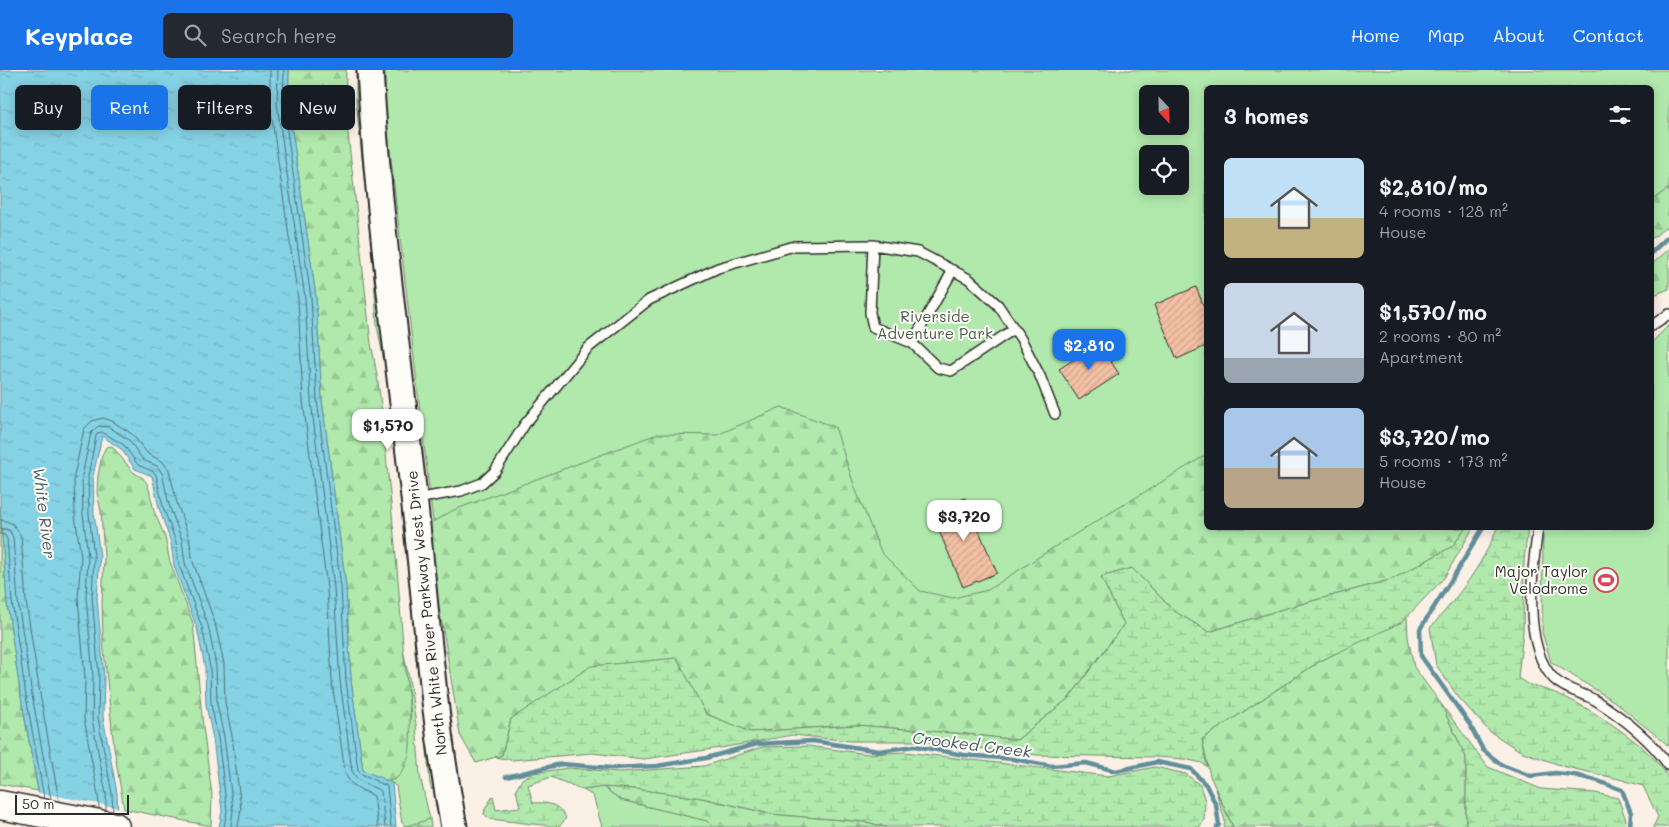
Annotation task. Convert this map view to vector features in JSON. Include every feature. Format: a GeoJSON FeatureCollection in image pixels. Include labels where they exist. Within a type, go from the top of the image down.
{"type":"FeatureCollection","features":[{"type":"Feature","properties":{"kind":"highway"},"geometry":{"type":"LineString","coordinates":[[0,805],[115,827]]}},
{"type":"Feature","properties":{"kind":"street","name":"North White River Parkway West Drive"},"geometry":{"type":"LineString","coordinates":[[370,70],[375,153],[438,731],[454,827]]}},
{"type":"Feature","properties":{"kind":"lane"},"geometry":{"type":"LineString","coordinates":[[873,245],[870,313],[873,327],[912,343],[938,368],[951,371],[1014,328]]}},
{"type":"Feature","properties":{"kind":"lane"},"geometry":{"type":"LineString","coordinates":[[414,500],[461,491],[482,483],[495,471],[525,424],[588,348],[649,300],[718,268],[794,246],[873,245],[918,252],[969,279],[998,305],[1014,328],[1040,376],[1055,414]]}},
{"type":"Feature","properties":{"kind":"lane"},"geometry":{"type":"LineString","coordinates":[[912,343],[953,270]]}},
{"type":"Feature","properties":{"kind":"lane"},"geometry":{"type":"LineString","coordinates":[[1654,324],[1669,314]]}},
{"type":"Feature","properties":{"kind":"lane"},"geometry":{"type":"LineString","coordinates":[[1538,530],[1534,553],[1532,625],[1542,661],[1555,680],[1594,700],[1633,728],[1661,754],[1669,766]]}},
{"type":"Feature","properties":{"kind":"green space"},"geometry":{"type":"Polygon","coordinates":[[[289,70],[346,70],[346,85],[289,85],[289,70]]]}},
{"type":"Feature","properties":{"kind":"green space"},"geometry":{"type":"Polygon","coordinates":[[[356,70],[361,70],[436,781],[432,790],[415,652],[411,590],[405,550],[392,414],[377,326],[373,262],[356,101],[356,70]]]}},
{"type":"Feature","properties":{"kind":"green space","name":"Riverside Adventure Park"},"geometry":{"type":"Polygon","coordinates":[[[385,70],[1669,70],[1669,207],[1654,217],[1654,85],[1204,85],[1204,489],[943,617],[435,539],[385,108],[385,70]]]}},
{"type":"Feature","properties":{"kind":"green space"},"geometry":{"type":"Polygon","coordinates":[[[292,130],[348,130],[371,344],[383,419],[410,717],[408,759],[398,777],[392,780],[383,779],[363,770],[351,680],[346,587],[322,400],[316,297],[292,130]]]}},
{"type":"Feature","properties":{"kind":"green space"},"geometry":{"type":"Polygon","coordinates":[[[1669,188],[1669,225],[1654,237],[1654,199],[1669,188]]]}},
{"type":"Feature","properties":{"kind":"green space"},"geometry":{"type":"Polygon","coordinates":[[[1669,249],[1669,289],[1654,295],[1654,262],[1669,249]]]}},
{"type":"Feature","properties":{"kind":"green space","name":"Major Taylor Velodrome"},"geometry":{"type":"Polygon","coordinates":[[[1669,325],[1669,746],[1615,702],[1551,662],[1542,632],[1543,530],[1654,530],[1654,340],[1669,325]]]}},
{"type":"Feature","properties":{"kind":"green space"},"geometry":{"type":"Polygon","coordinates":[[[781,407],[835,427],[855,488],[881,552],[920,591],[953,598],[988,590],[1059,544],[1204,456],[1204,530],[1464,530],[1453,546],[1393,579],[1283,609],[1209,632],[1174,611],[1132,568],[1101,577],[1124,624],[1069,698],[1017,740],[856,725],[751,732],[706,714],[676,658],[511,719],[502,755],[476,763],[460,735],[443,629],[423,527],[454,510],[657,434],[717,435],[781,407]]]}},
{"type":"Feature","properties":{"kind":"green space"},"geometry":{"type":"Polygon","coordinates":[[[112,446],[133,472],[143,478],[148,485],[154,511],[165,537],[170,562],[193,623],[212,795],[211,826],[124,809],[114,748],[103,641],[104,557],[101,511],[97,493],[102,455],[106,447],[112,446]]]}},
{"type":"Feature","properties":{"kind":"green space"},"geometry":{"type":"Polygon","coordinates":[[[0,506],[7,603],[38,791],[0,784],[0,506]]]}},
{"type":"Feature","properties":{"kind":"green space"},"geometry":{"type":"Polygon","coordinates":[[[1464,530],[1472,530],[1444,578],[1402,622],[1320,661],[1202,739],[1207,767],[1202,763],[1184,759],[1037,755],[919,741],[850,741],[793,735],[644,759],[592,753],[512,760],[495,757],[502,755],[511,719],[591,666],[677,658],[706,714],[751,732],[856,725],[1017,740],[1069,698],[1124,624],[1101,577],[1132,568],[1174,611],[1209,632],[1283,609],[1393,579],[1453,546],[1464,530]]]}},
{"type":"Feature","properties":{"kind":"green space"},"geometry":{"type":"Polygon","coordinates":[[[1496,530],[1528,530],[1524,560],[1523,631],[1518,678],[1588,709],[1622,731],[1652,757],[1663,769],[1669,781],[1669,827],[1653,827],[1658,817],[1643,786],[1566,767],[1520,751],[1489,731],[1458,697],[1436,665],[1430,628],[1468,581],[1496,530]]]}},
{"type":"Feature","properties":{"kind":"green space"},"geometry":{"type":"Polygon","coordinates":[[[1407,617],[1408,637],[1414,667],[1441,704],[1466,757],[1466,827],[1233,827],[1210,776],[1202,739],[1320,661],[1407,617]]]}},
{"type":"Feature","properties":{"kind":"green space"},"geometry":{"type":"Polygon","coordinates":[[[403,650],[416,724],[420,776],[430,819],[418,824],[405,826],[402,823],[396,786],[389,781],[395,779],[411,715],[403,650]]]}},
{"type":"Feature","properties":{"kind":"green space"},"geometry":{"type":"Polygon","coordinates":[[[1441,704],[1488,767],[1541,789],[1595,793],[1618,798],[1626,820],[1625,827],[1466,827],[1466,757],[1441,704]]]}},
{"type":"Feature","properties":{"kind":"green space"},"geometry":{"type":"Polygon","coordinates":[[[808,746],[868,754],[905,752],[1108,776],[1155,767],[1186,774],[1200,785],[1205,801],[1204,821],[1199,827],[886,827],[866,822],[771,814],[702,798],[636,789],[603,787],[583,790],[551,777],[528,785],[533,803],[552,805],[563,813],[566,818],[559,827],[490,819],[484,814],[493,796],[496,810],[520,807],[516,790],[522,779],[533,773],[568,768],[620,772],[704,766],[762,747],[808,746]]]}},
{"type":"Feature","properties":{"kind":"green space"},"geometry":{"type":"Polygon","coordinates":[[[603,787],[621,800],[708,821],[713,827],[602,827],[592,795],[583,790],[603,787]]]}},
{"type":"Feature","properties":{"kind":"green space"},"geometry":{"type":"Polygon","coordinates":[[[603,787],[636,789],[702,798],[771,814],[866,822],[886,827],[713,827],[707,821],[621,800],[603,787]]]}},
{"type":"Feature","properties":{"kind":"green space"},"geometry":{"type":"Polygon","coordinates":[[[1215,789],[1233,827],[1224,827],[1225,821],[1215,789]]]}},
{"type":"Feature","properties":{"kind":"green space"},"geometry":{"type":"Polygon","coordinates":[[[430,819],[431,827],[404,827],[430,819]]]}},
{"type":"Feature","properties":{"kind":"water","name":"White River"},"geometry":{"type":"Polygon","coordinates":[[[0,70],[289,70],[289,85],[281,85],[281,130],[292,130],[316,297],[322,400],[346,587],[351,680],[363,770],[392,783],[396,827],[219,827],[222,811],[213,739],[206,705],[205,668],[197,628],[174,566],[171,543],[159,508],[152,476],[135,469],[121,449],[102,436],[93,476],[94,513],[100,556],[97,597],[104,676],[103,717],[117,793],[118,827],[41,806],[21,697],[7,603],[0,506],[0,70]]]}},
{"type":"Feature","properties":{"kind":"pier"},"geometry":{"type":"Polygon","coordinates":[[[36,792],[120,808],[121,827],[40,827],[36,792]]]}},
{"type":"Feature","properties":{"kind":"building"},"geometry":{"type":"Polygon","coordinates":[[[1196,287],[1204,307],[1204,347],[1177,359],[1154,305],[1196,287]]]}},
{"type":"Feature","properties":{"kind":"building"},"geometry":{"type":"Polygon","coordinates":[[[1099,343],[1119,374],[1079,400],[1059,369],[1099,343]]]}},
{"type":"Feature","properties":{"kind":"building"},"geometry":{"type":"Polygon","coordinates":[[[965,498],[997,573],[963,587],[931,512],[965,498]]]}},
{"type":"Feature","properties":{"kind":"waterway","name":"Crooked Creek"},"geometry":{"type":"LineString","coordinates":[[1654,250],[1669,236]]}},
{"type":"Feature","properties":{"kind":"waterway","name":"Crooked Creek"},"geometry":{"type":"LineString","coordinates":[[1482,530],[1420,629],[1421,656],[1470,725],[1483,750],[1502,765],[1531,776],[1555,773],[1574,775],[1622,790],[1631,813],[1630,827]]}},
{"type":"Feature","properties":{"kind":"waterway","name":"Crooked Creek"},"geometry":{"type":"LineString","coordinates":[[506,777],[561,764],[611,768],[657,766],[706,758],[757,744],[813,741],[879,751],[915,746],[964,755],[1013,759],[1052,766],[1086,763],[1116,771],[1157,762],[1191,769],[1206,785],[1216,805],[1219,825],[1217,827]]}},
{"type":"Feature","properties":{"kind":"place","name":"Major Taylor Velodrome"},"geometry":{"type":"Point","coordinates":[1606,580]}}]}
